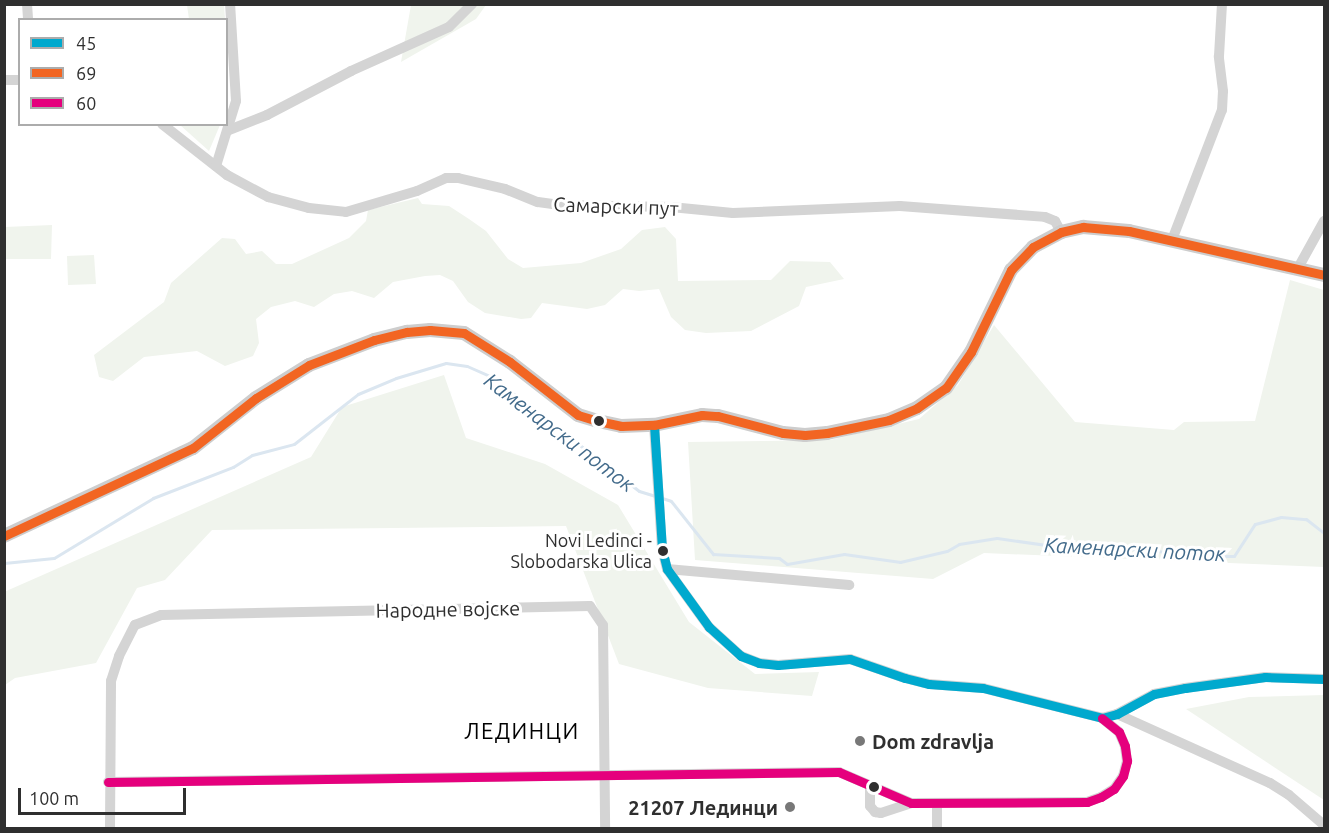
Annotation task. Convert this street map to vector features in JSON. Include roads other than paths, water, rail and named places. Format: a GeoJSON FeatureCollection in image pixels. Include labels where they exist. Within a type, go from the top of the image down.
{"type":"FeatureCollection","features":[{"type":"Feature","properties":{"kind":"street"},"geometry":{"type":"LineString","coordinates":[[216,166],[229,130],[236,101],[230,4]]}},
{"type":"Feature","properties":{"kind":"street"},"geometry":{"type":"LineString","coordinates":[[229,130],[267,115],[341,76],[449,27],[472,4]]}},
{"type":"Feature","properties":{"kind":"street"},"geometry":{"type":"LineString","coordinates":[[1172,240],[1222,110],[1223,91],[1219,74],[1219,41],[1222,4]]}},
{"type":"Feature","properties":{"kind":"street","name":"Самарски пут"},"geometry":{"type":"LineString","coordinates":[[165,126],[216,166],[268,197],[309,207],[346,212],[417,191],[446,178],[458,178],[505,189],[538,202],[560,205],[671,207],[733,213],[900,206],[1045,217],[1055,221],[1061,232]]}},
{"type":"Feature","properties":{"kind":"street"},"geometry":{"type":"LineString","coordinates":[[1298,268],[1324,221]]}},
{"type":"Feature","properties":{"kind":"street"},"geometry":{"type":"LineString","coordinates":[[4,536],[193,448],[256,398],[309,365],[357,345],[407,332],[430,330],[464,333],[510,362],[578,415],[621,426],[654,425],[702,415],[718,416],[783,433],[805,435],[856,428],[903,414],[946,388],[971,352],[1011,270],[1033,247],[1061,232],[1083,227],[1100,228],[1172,240],[1324,275]]}},
{"type":"Feature","properties":{"kind":"street"},"geometry":{"type":"LineString","coordinates":[[654,425],[660,481],[659,515],[662,549],[667,569],[709,627],[741,656],[759,663],[778,665],[850,659],[929,684],[983,688],[1102,718],[1119,732],[1125,746],[1127,761],[1123,776],[1114,789],[1101,797],[1078,802],[911,803],[881,813],[875,812],[870,806],[870,786]]}},
{"type":"Feature","properties":{"kind":"street"},"geometry":{"type":"LineString","coordinates":[[667,569],[849,585]]}},
{"type":"Feature","properties":{"kind":"street","name":"Народне војске"},"geometry":{"type":"LineString","coordinates":[[108,782],[111,681],[119,656],[135,624],[161,615],[590,606],[603,625],[604,775]]}},
{"type":"Feature","properties":{"kind":"street"},"geometry":{"type":"LineString","coordinates":[[1102,718],[1117,714],[1154,694],[1185,688],[1265,677],[1324,679]]}},
{"type":"Feature","properties":{"kind":"street"},"geometry":{"type":"LineString","coordinates":[[1117,714],[1270,783],[1289,795],[1324,825]]}},
{"type":"Feature","properties":{"kind":"street"},"geometry":{"type":"LineString","coordinates":[[110,828],[108,782],[839,772],[911,803]]}},
{"type":"Feature","properties":{"kind":"street"},"geometry":{"type":"LineString","coordinates":[[604,775],[605,828]]}},
{"type":"Feature","properties":{"kind":"street"},"geometry":{"type":"LineString","coordinates":[[937,803],[938,828]]}},
{"type":"Feature","properties":{"kind":"waterway","name":"Каменарски поток"},"geometry":{"type":"LineString","coordinates":[[4,563],[54,558],[153,498],[233,467],[252,455],[294,444],[358,394],[396,378],[446,363],[467,366],[492,377],[639,491],[655,496]]}},
{"type":"Feature","properties":{"kind":"waterway","name":"Каменарски поток"},"geometry":{"type":"LineString","coordinates":[[662,498],[671,501],[713,554],[779,558],[787,564],[844,554],[900,562],[947,551],[959,544],[997,538],[1081,550],[1137,549],[1205,556],[1234,556],[1255,524],[1281,517],[1306,519],[1324,533]]}},
{"type":"Feature","properties":{"kind":"place","name":"Novi Ledinci - Slobodarska Ulica"},"geometry":{"type":"Point","coordinates":[663,551]}},
{"type":"Feature","properties":{"kind":"place","name":"Dom zdravlja"},"geometry":{"type":"Point","coordinates":[860,741]}},
{"type":"Feature","properties":{"kind":"place","name":"21207 Лединци"},"geometry":{"type":"Point","coordinates":[790,807]}},
{"type":"Feature","properties":{"kind":"district","name":"ЛЕДИНЦИ"},"geometry":{"type":"Point","coordinates":[522,731]}}]}
